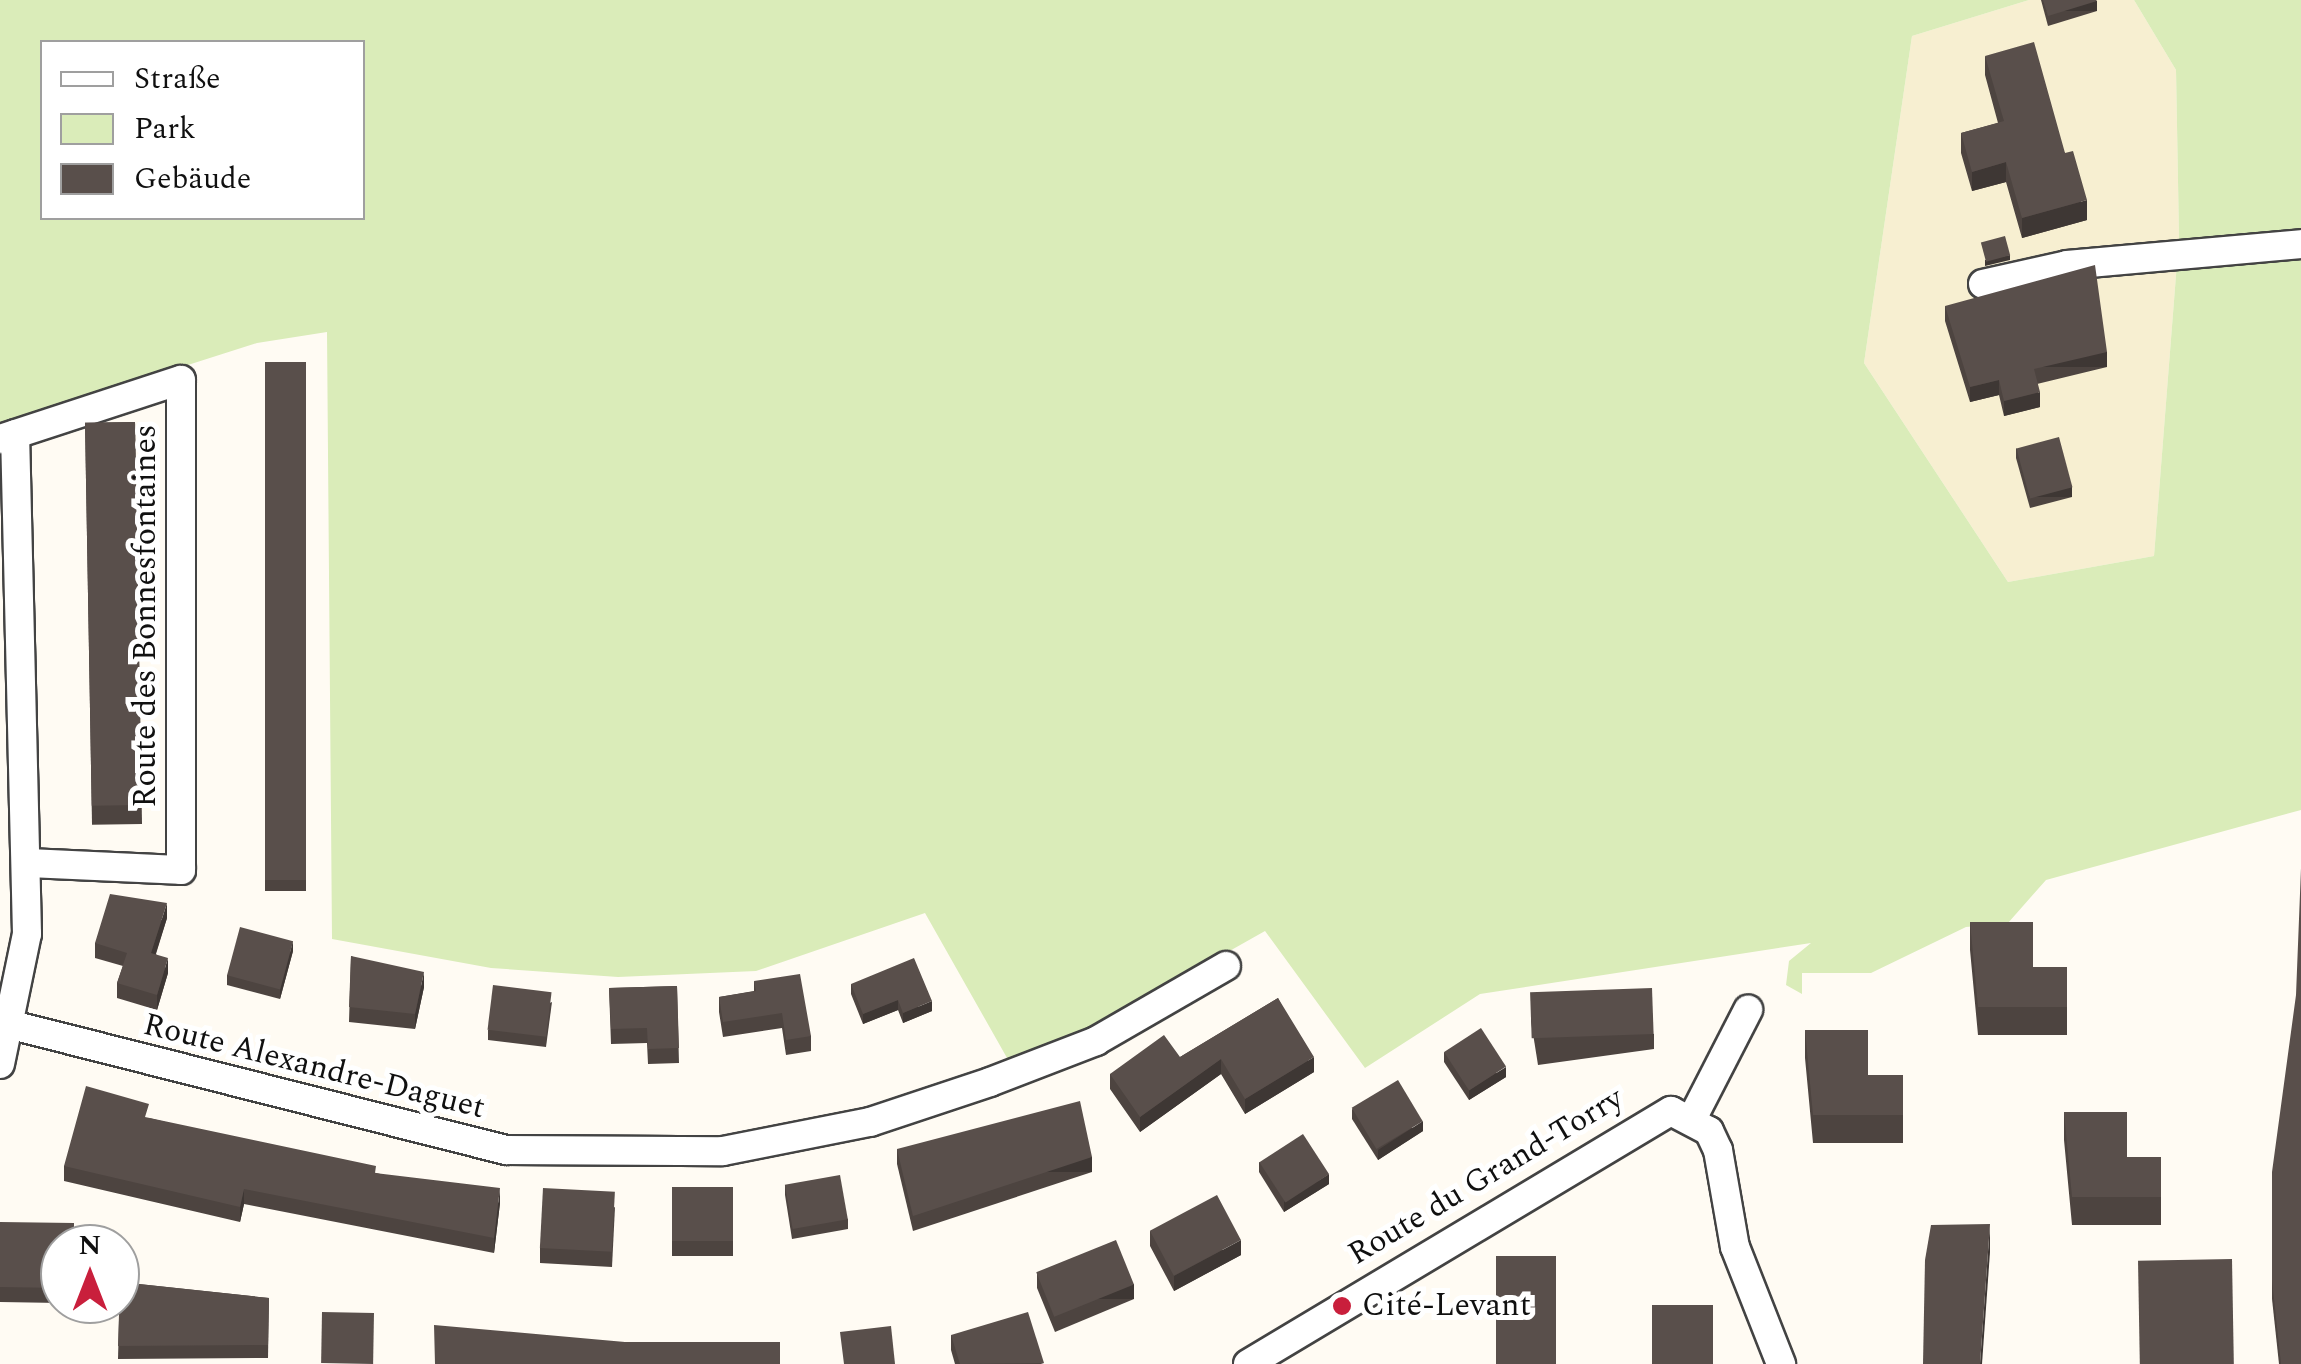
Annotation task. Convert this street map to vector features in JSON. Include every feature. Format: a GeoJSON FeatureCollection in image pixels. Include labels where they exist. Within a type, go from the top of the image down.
{"type":"FeatureCollection","features":[{"type":"Feature","properties":{"kind":"street"},"geometry":{"type":"LineString","coordinates":[[1983,284],[2067,265],[2301,244]]}},
{"type":"Feature","properties":{"kind":"street","name":"Route des Bonnesfontaines"},"geometry":{"type":"LineString","coordinates":[[0,1064],[28,934],[7,437],[180,380],[182,870],[26,863]]}},
{"type":"Feature","properties":{"kind":"street","name":"Route Alexandre-Daguet"},"geometry":{"type":"LineString","coordinates":[[6,1024],[338,1114],[506,1150],[723,1151],[870,1122],[1015,1072],[1096,1041],[1226,966]]}},
{"type":"Feature","properties":{"kind":"street"},"geometry":{"type":"LineString","coordinates":[[1748,1010],[1692,1119],[1718,1150],[1734,1247],[1781,1364]]}},
{"type":"Feature","properties":{"kind":"street","name":"Route du Grand-Torry"},"geometry":{"type":"LineString","coordinates":[[1248,1364],[1652,1116],[1692,1119]]}},
{"type":"Feature","properties":{"kind":"shaded area"},"geometry":{"type":"Polygon","coordinates":[[[2029,0],[2134,0],[2176,70],[2179,237],[2154,556],[2008,582],[1864,363],[1912,36],[2029,0]]]}},
{"type":"Feature","properties":{"kind":"green space"},"geometry":{"type":"Polygon","coordinates":[[[0,0],[2029,0],[1912,36],[1864,363],[2008,582],[2154,556],[2179,237],[2176,70],[2134,0],[2301,0],[2301,810],[2046,880],[2008,923],[1966,927],[1871,973],[1802,973],[1802,994],[1786,985],[1789,961],[1811,943],[1480,994],[1365,1068],[1265,931],[1015,1072],[925,913],[756,971],[618,977],[491,968],[332,939],[327,332],[257,343],[0,425],[0,0]]]}},
{"type":"Feature","properties":{"kind":"building"},"geometry":{"type":"Polygon","coordinates":[[[2043,0],[2096,0],[2097,1],[2048,16],[2043,0]]]}},
{"type":"Feature","properties":{"kind":"building"},"geometry":{"type":"Polygon","coordinates":[[[2034,42],[2065,153],[2073,151],[2087,200],[2022,218],[2006,162],[1972,172],[1961,133],[2004,121],[1985,56],[2034,42]]]}},
{"type":"Feature","properties":{"kind":"building"},"geometry":{"type":"Polygon","coordinates":[[[2005,236],[2010,255],[1986,262],[1981,242],[2005,236]]]}},
{"type":"Feature","properties":{"kind":"building"},"geometry":{"type":"Polygon","coordinates":[[[2095,265],[2107,352],[2034,369],[2040,392],[2004,401],[1999,380],[1970,387],[1945,306],[2095,265]]]}},
{"type":"Feature","properties":{"kind":"building"},"geometry":{"type":"Polygon","coordinates":[[[265,362],[306,362],[306,880],[265,880],[265,362]]]}},
{"type":"Feature","properties":{"kind":"building"},"geometry":{"type":"Polygon","coordinates":[[[135,422],[142,805],[92,806],[85,423],[135,422]]]}},
{"type":"Feature","properties":{"kind":"building"},"geometry":{"type":"Polygon","coordinates":[[[2059,437],[2072,487],[2030,499],[2016,448],[2059,437]]]}},
{"type":"Feature","properties":{"kind":"building"},"geometry":{"type":"Polygon","coordinates":[[[2301,868],[2301,1364],[2281,1364],[2272,1280],[2272,1172],[2296,995],[2301,868]]]}},
{"type":"Feature","properties":{"kind":"building"},"geometry":{"type":"Polygon","coordinates":[[[110,894],[167,903],[151,953],[168,958],[157,995],[117,983],[127,953],[95,943],[110,894]]]}},
{"type":"Feature","properties":{"kind":"building"},"geometry":{"type":"Polygon","coordinates":[[[1970,922],[2033,922],[2033,967],[2067,967],[2067,1007],[1978,1007],[1970,922]]]}},
{"type":"Feature","properties":{"kind":"building"},"geometry":{"type":"Polygon","coordinates":[[[240,927],[293,941],[280,990],[227,975],[240,927]]]}},
{"type":"Feature","properties":{"kind":"building"},"geometry":{"type":"Polygon","coordinates":[[[351,956],[424,972],[415,1014],[349,1007],[351,956]]]}},
{"type":"Feature","properties":{"kind":"building"},"geometry":{"type":"Polygon","coordinates":[[[914,958],[932,1001],[903,1013],[898,1000],[863,1014],[851,984],[914,958]]]}},
{"type":"Feature","properties":{"kind":"building"},"geometry":{"type":"Polygon","coordinates":[[[800,974],[811,1036],[786,1040],[782,1013],[723,1022],[719,997],[756,991],[754,981],[800,974]]]}},
{"type":"Feature","properties":{"kind":"building"},"geometry":{"type":"Polygon","coordinates":[[[493,985],[552,992],[546,1037],[488,1030],[493,985]]]}},
{"type":"Feature","properties":{"kind":"building"},"geometry":{"type":"Polygon","coordinates":[[[677,986],[679,1048],[648,1049],[647,1028],[611,1029],[609,988],[677,986]]]}},
{"type":"Feature","properties":{"kind":"building"},"geometry":{"type":"Polygon","coordinates":[[[1652,988],[1654,1034],[1532,1038],[1530,992],[1652,988]]]}},
{"type":"Feature","properties":{"kind":"building"},"geometry":{"type":"Polygon","coordinates":[[[1278,998],[1314,1057],[1245,1099],[1221,1059],[1140,1117],[1110,1074],[1164,1035],[1180,1057],[1278,998]]]}},
{"type":"Feature","properties":{"kind":"building"},"geometry":{"type":"Polygon","coordinates":[[[1481,1028],[1506,1067],[1469,1091],[1444,1052],[1481,1028]]]}},
{"type":"Feature","properties":{"kind":"building"},"geometry":{"type":"Polygon","coordinates":[[[1805,1030],[1868,1030],[1868,1075],[1903,1075],[1903,1115],[1813,1115],[1805,1030]]]}},
{"type":"Feature","properties":{"kind":"building"},"geometry":{"type":"Polygon","coordinates":[[[1398,1080],[1423,1121],[1376,1149],[1352,1108],[1398,1080]]]}},
{"type":"Feature","properties":{"kind":"building"},"geometry":{"type":"Polygon","coordinates":[[[86,1086],[149,1104],[145,1117],[376,1166],[375,1173],[500,1188],[494,1238],[244,1189],[240,1207],[64,1166],[86,1086]]]}},
{"type":"Feature","properties":{"kind":"building"},"geometry":{"type":"Polygon","coordinates":[[[1080,1101],[1092,1157],[913,1216],[897,1149],[1080,1101]]]}},
{"type":"Feature","properties":{"kind":"building"},"geometry":{"type":"Polygon","coordinates":[[[2064,1112],[2127,1112],[2127,1157],[2161,1157],[2161,1197],[2072,1197],[2064,1112]]]}},
{"type":"Feature","properties":{"kind":"building"},"geometry":{"type":"Polygon","coordinates":[[[1303,1134],[1329,1174],[1286,1203],[1259,1162],[1303,1134]]]}},
{"type":"Feature","properties":{"kind":"building"},"geometry":{"type":"Polygon","coordinates":[[[840,1175],[848,1219],[793,1229],[785,1185],[840,1175]]]}},
{"type":"Feature","properties":{"kind":"building"},"geometry":{"type":"Polygon","coordinates":[[[672,1187],[733,1187],[733,1241],[672,1241],[672,1187]]]}},
{"type":"Feature","properties":{"kind":"building"},"geometry":{"type":"Polygon","coordinates":[[[543,1188],[615,1192],[612,1252],[540,1248],[543,1188]]]}},
{"type":"Feature","properties":{"kind":"building"},"geometry":{"type":"Polygon","coordinates":[[[1217,1195],[1241,1240],[1174,1276],[1150,1231],[1217,1195]]]}},
{"type":"Feature","properties":{"kind":"building"},"geometry":{"type":"Polygon","coordinates":[[[0,1222],[74,1223],[40,1224],[40,1288],[0,1287],[0,1222]]]}},
{"type":"Feature","properties":{"kind":"building"},"geometry":{"type":"Polygon","coordinates":[[[1990,1224],[1980,1364],[1923,1364],[1925,1260],[1931,1225],[1990,1224]]]}},
{"type":"Feature","properties":{"kind":"building"},"geometry":{"type":"Polygon","coordinates":[[[1116,1240],[1134,1285],[1054,1317],[1036,1272],[1116,1240]]]}},
{"type":"Feature","properties":{"kind":"building"},"geometry":{"type":"Polygon","coordinates":[[[1496,1256],[1556,1256],[1556,1364],[1496,1364],[1496,1256]]]}},
{"type":"Feature","properties":{"kind":"building"},"geometry":{"type":"Polygon","coordinates":[[[2232,1259],[2234,1364],[2140,1364],[2138,1261],[2232,1259]]]}},
{"type":"Feature","properties":{"kind":"building"},"geometry":{"type":"Polygon","coordinates":[[[140,1284],[269,1298],[268,1345],[118,1346],[119,1324],[140,1324],[140,1284]]]}},
{"type":"Feature","properties":{"kind":"building"},"geometry":{"type":"Polygon","coordinates":[[[1652,1305],[1713,1305],[1713,1364],[1652,1364],[1652,1305]]]}},
{"type":"Feature","properties":{"kind":"building"},"geometry":{"type":"Polygon","coordinates":[[[322,1312],[374,1313],[373,1364],[321,1363],[322,1312]]]}},
{"type":"Feature","properties":{"kind":"building"},"geometry":{"type":"Polygon","coordinates":[[[1028,1312],[1044,1363],[960,1364],[951,1335],[1028,1312]]]}},
{"type":"Feature","properties":{"kind":"building"},"geometry":{"type":"Polygon","coordinates":[[[434,1325],[625,1342],[780,1342],[780,1364],[435,1364],[434,1325]]]}},
{"type":"Feature","properties":{"kind":"building"},"geometry":{"type":"Polygon","coordinates":[[[891,1326],[895,1364],[844,1364],[840,1332],[891,1326]]]}},
{"type":"Feature","properties":{"kind":"place","name":"Cité-Levant"},"geometry":{"type":"Point","coordinates":[1342,1306]}}]}
